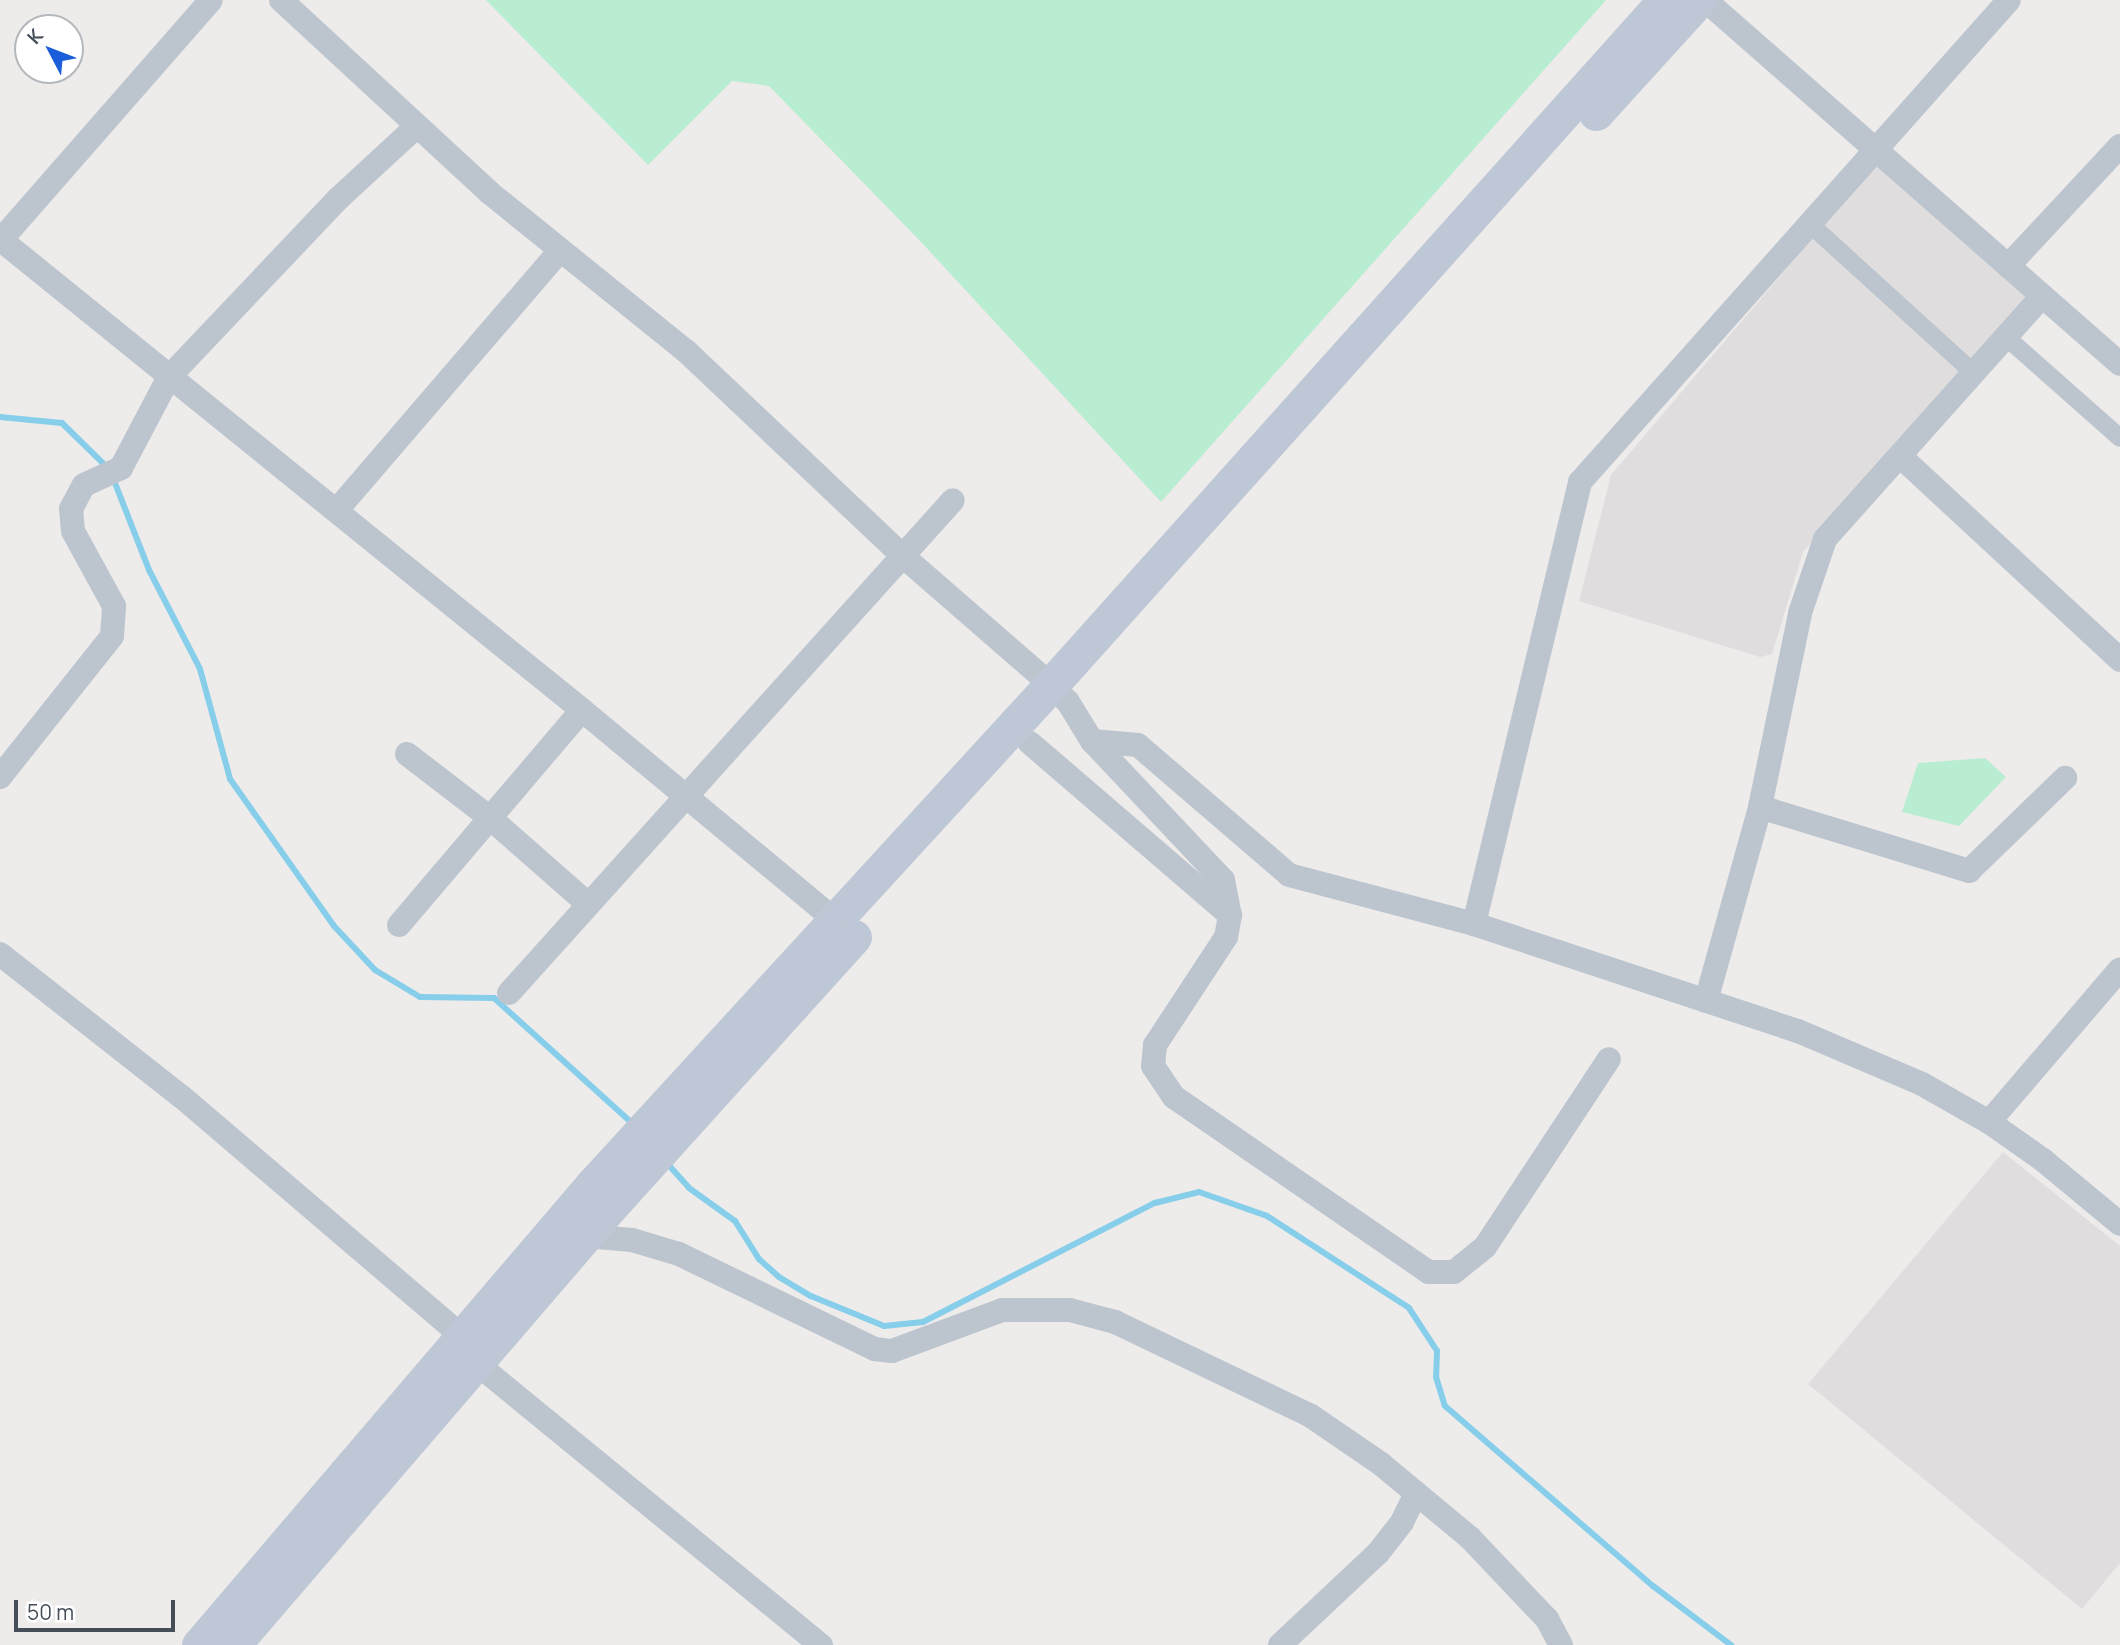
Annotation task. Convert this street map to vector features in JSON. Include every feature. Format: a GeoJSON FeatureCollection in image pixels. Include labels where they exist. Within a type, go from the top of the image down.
{"type":"FeatureCollection","features":[{"type":"Feature","properties":{"kind":"main road"},"geometry":{"type":"LineString","coordinates":[[685,1102],[1030,743],[1060,693],[1665,0]]}},
{"type":"Feature","properties":{"kind":"main road"},"geometry":{"type":"LineString","coordinates":[[199,1645],[468,1349],[685,1102],[836,921],[1060,693],[1699,0]]}},
{"type":"Feature","properties":{"kind":"main road"},"geometry":{"type":"LineString","coordinates":[[233,1645],[468,1349],[585,1237],[601,1196]]}},
{"type":"Feature","properties":{"kind":"street"},"geometry":{"type":"LineString","coordinates":[[211,0],[0,240],[583,710],[682,797],[836,921]]}},
{"type":"Feature","properties":{"kind":"street"},"geometry":{"type":"LineString","coordinates":[[281,0],[417,126],[560,251],[687,351],[904,557],[1060,693],[1092,741],[1223,880],[1230,915],[1226,937],[1155,1045],[1153,1066],[1174,1097],[1429,1272],[1454,1272],[1485,1247],[1609,1059]]}},
{"type":"Feature","properties":{"kind":"street"},"geometry":{"type":"LineString","coordinates":[[1705,0],[2120,364]]}},
{"type":"Feature","properties":{"kind":"street"},"geometry":{"type":"LineString","coordinates":[[1474,924],[1580,482],[2009,0]]}},
{"type":"Feature","properties":{"kind":"street"},"geometry":{"type":"LineString","coordinates":[[0,777],[112,636],[114,606],[73,531],[71,509],[84,485],[121,468],[169,377],[339,198],[417,126]]}},
{"type":"Feature","properties":{"kind":"street"},"geometry":{"type":"LineString","coordinates":[[2008,266],[2120,146]]}},
{"type":"Feature","properties":{"kind":"street"},"geometry":{"type":"LineString","coordinates":[[1810,224],[1974,373]]}},
{"type":"Feature","properties":{"kind":"street"},"geometry":{"type":"LineString","coordinates":[[337,511],[560,251]]}},
{"type":"Feature","properties":{"kind":"street"},"geometry":{"type":"LineString","coordinates":[[1706,1001],[1760,807],[1800,613],[1825,539],[2042,296]]}},
{"type":"Feature","properties":{"kind":"street"},"geometry":{"type":"LineString","coordinates":[[2006,337],[2120,438]]}},
{"type":"Feature","properties":{"kind":"street"},"geometry":{"type":"LineString","coordinates":[[1900,456],[2120,660]]}},
{"type":"Feature","properties":{"kind":"street"},"geometry":{"type":"LineString","coordinates":[[509,993],[682,797],[904,557],[953,500]]}},
{"type":"Feature","properties":{"kind":"street"},"geometry":{"type":"LineString","coordinates":[[399,925],[583,710]]}},
{"type":"Feature","properties":{"kind":"street"},"geometry":{"type":"LineString","coordinates":[[1092,741],[1138,745],[1289,875],[1474,924],[1798,1031],[1922,1084],[1989,1122],[2120,1224]]}},
{"type":"Feature","properties":{"kind":"street"},"geometry":{"type":"LineString","coordinates":[[1030,743],[1230,915]]}},
{"type":"Feature","properties":{"kind":"street"},"geometry":{"type":"LineString","coordinates":[[407,754],[490,818],[587,904]]}},
{"type":"Feature","properties":{"kind":"street"},"geometry":{"type":"LineString","coordinates":[[1760,807],[1969,871],[2065,778]]}},
{"type":"Feature","properties":{"kind":"street"},"geometry":{"type":"LineString","coordinates":[[0,954],[182,1097],[468,1349],[821,1645]]}},
{"type":"Feature","properties":{"kind":"street"},"geometry":{"type":"LineString","coordinates":[[1989,1122],[2120,969]]}},
{"type":"Feature","properties":{"kind":"street"},"geometry":{"type":"LineString","coordinates":[[585,1237],[632,1240],[679,1254],[875,1349],[892,1351],[1002,1310],[1070,1310],[1115,1322],[1311,1416],[1416,1493],[1469,1538],[1547,1619],[1562,1645]]}},
{"type":"Feature","properties":{"kind":"street"},"geometry":{"type":"LineString","coordinates":[[1280,1645],[1378,1553],[1402,1522],[1416,1493]]}},
{"type":"Feature","properties":{"kind":"shaded area"},"geometry":{"type":"Polygon","coordinates":[[[1877,162],[2022,290],[2026,299],[1803,552],[1772,654],[1760,657],[1579,601],[1611,475],[1877,162]]]}},
{"type":"Feature","properties":{"kind":"shaded area"},"geometry":{"type":"Polygon","coordinates":[[[2003,1152],[2120,1246],[2120,1563],[2082,1609],[1808,1384],[2003,1152]]]}},
{"type":"Feature","properties":{"kind":"green space"},"geometry":{"type":"Polygon","coordinates":[[[486,0],[1606,0],[1161,502],[922,243],[769,86],[732,81],[648,165],[486,0]]]}},
{"type":"Feature","properties":{"kind":"green space"},"geometry":{"type":"Polygon","coordinates":[[[1985,758],[2006,777],[1959,826],[1902,812],[1918,763],[1985,758]]]}},
{"type":"Feature","properties":{"kind":"waterway"},"geometry":{"type":"LineString","coordinates":[[0,417],[62,423],[108,468]]}},
{"type":"Feature","properties":{"kind":"waterway"},"geometry":{"type":"LineString","coordinates":[[113,478],[149,570],[200,669],[230,779],[334,926],[375,970],[420,997],[494,998],[633,1124]]}},
{"type":"Feature","properties":{"kind":"waterway"},"geometry":{"type":"LineString","coordinates":[[665,1161],[689,1188],[735,1221],[759,1259],[779,1277],[811,1296],[884,1326],[923,1322],[1155,1203],[1199,1192],[1267,1216],[1409,1308],[1437,1351],[1436,1377],[1445,1406],[1653,1586],[1731,1645]]}}]}
